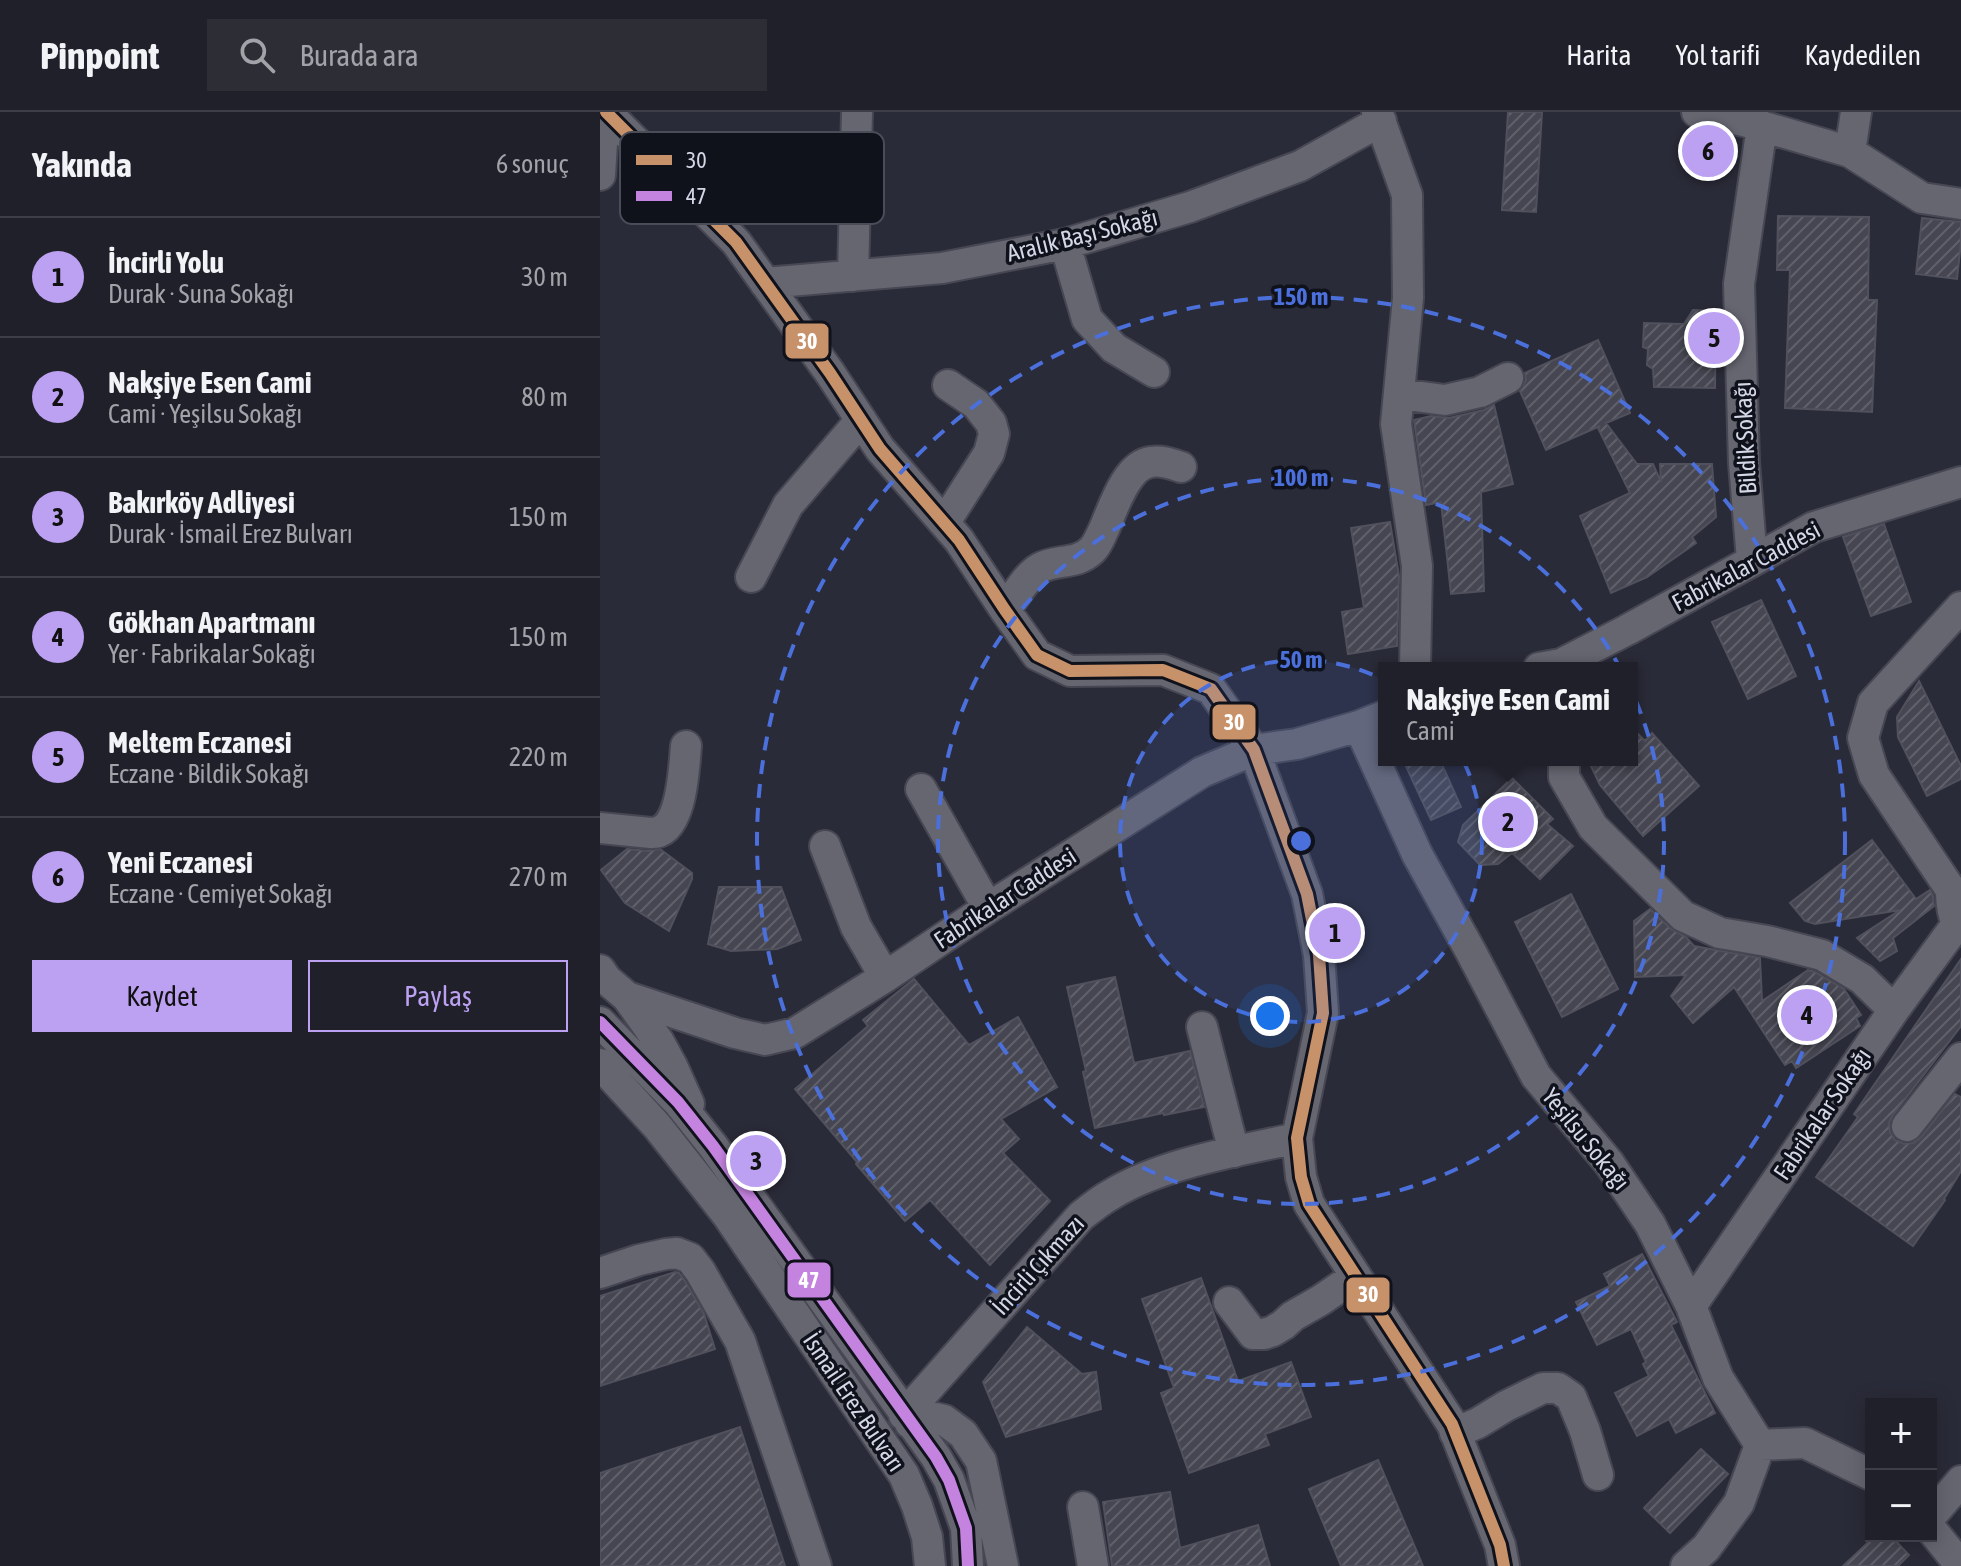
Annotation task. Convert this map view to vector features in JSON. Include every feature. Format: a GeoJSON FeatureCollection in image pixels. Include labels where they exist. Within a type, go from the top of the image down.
{"type":"FeatureCollection","features":[{"type":"Feature","properties":{"kind":"street"},"geometry":{"type":"LineString","coordinates":[[600,175],[605,112]]}},
{"type":"Feature","properties":{"kind":"street"},"geometry":{"type":"LineString","coordinates":[[605,112],[625,132]]}},
{"type":"Feature","properties":{"kind":"street"},"geometry":{"type":"LineString","coordinates":[[857,112],[857,132]]}},
{"type":"Feature","properties":{"kind":"street"},"geometry":{"type":"LineString","coordinates":[[1697,112],[1744,121],[1850,152],[1922,198],[1961,204]]}},
{"type":"Feature","properties":{"kind":"street"},"geometry":{"type":"LineString","coordinates":[[1850,152],[1856,112]]}},
{"type":"Feature","properties":{"kind":"street"},"geometry":{"type":"LineString","coordinates":[[1379,116],[1407,195],[1408,298],[1396,424],[1417,566],[1415,662]]}},
{"type":"Feature","properties":{"kind":"street","name":"Aralık Başı Sokağı"},"geometry":{"type":"LineString","coordinates":[[765,283],[942,268],[1065,244],[1190,207],[1300,166],[1379,116]]}},
{"type":"Feature","properties":{"kind":"street","name":"Bildik Sokağı"},"geometry":{"type":"LineString","coordinates":[[1752,560],[1744,463],[1739,284],[1762,126]]}},
{"type":"Feature","properties":{"kind":"street"},"geometry":{"type":"LineString","coordinates":[[718,224],[736,242],[880,449],[959,540],[1037,655],[1070,671],[1163,670],[1211,689],[1254,750],[1307,894],[1319,955],[1323,1013],[1297,1138],[1301,1177],[1309,1204],[1452,1424],[1500,1545],[1504,1566]]}},
{"type":"Feature","properties":{"kind":"street"},"geometry":{"type":"LineString","coordinates":[[853,276],[854,224]]}},
{"type":"Feature","properties":{"kind":"street"},"geometry":{"type":"LineString","coordinates":[[1065,244],[1087,319],[1114,348],[1154,372]]}},
{"type":"Feature","properties":{"kind":"street"},"geometry":{"type":"LineString","coordinates":[[1399,394],[1445,400],[1467,397],[1508,378]]}},
{"type":"Feature","properties":{"kind":"street"},"geometry":{"type":"LineString","coordinates":[[945,522],[989,453],[994,434],[991,423],[976,404],[948,385]]}},
{"type":"Feature","properties":{"kind":"street"},"geometry":{"type":"LineString","coordinates":[[751,577],[788,505],[861,420]]}},
{"type":"Feature","properties":{"kind":"street"},"geometry":{"type":"LineString","coordinates":[[1005,610],[1041,568],[1089,554],[1098,544],[1120,491],[1137,467],[1150,462],[1181,467]]}},
{"type":"Feature","properties":{"kind":"street","name":"Fabrikalar Caddesi"},"geometry":{"type":"LineString","coordinates":[[1564,662],[1814,527],[1961,482]]}},
{"type":"Feature","properties":{"kind":"street"},"geometry":{"type":"LineString","coordinates":[[1959,927],[1951,900],[1956,888],[1874,775],[1863,738],[1873,703],[1961,607]]}},
{"type":"Feature","properties":{"kind":"street","name":"Fabrikalar Caddesi"},"geometry":{"type":"LineString","coordinates":[[627,997],[765,1040],[795,1033],[1202,772],[1254,750],[1297,744],[1371,721]]}},
{"type":"Feature","properties":{"kind":"street","name":"Yeşilsu Sokağı"},"geometry":{"type":"LineString","coordinates":[[1371,721],[1378,741]]}},
{"type":"Feature","properties":{"kind":"street"},"geometry":{"type":"LineString","coordinates":[[600,828],[651,833],[664,830],[674,817],[677,806],[686,746]]}},
{"type":"Feature","properties":{"kind":"street","name":"Yeşilsu Sokağı"},"geometry":{"type":"LineString","coordinates":[[1387,766],[1417,854],[1536,1076],[1617,1175],[1650,1224],[1691,1306],[1718,1378],[1760,1445]]}},
{"type":"Feature","properties":{"kind":"street"},"geometry":{"type":"LineString","coordinates":[[1564,766],[1564,777],[1593,827],[1683,916],[1720,933],[1822,955],[1862,979],[1894,1010]]}},
{"type":"Feature","properties":{"kind":"street"},"geometry":{"type":"LineString","coordinates":[[921,789],[988,908]]}},
{"type":"Feature","properties":{"kind":"street"},"geometry":{"type":"LineString","coordinates":[[825,846],[856,927],[885,977]]}},
{"type":"Feature","properties":{"kind":"street","name":"Fabrikalar Sokağı"},"geometry":{"type":"LineString","coordinates":[[1691,1306],[1894,1010],[1959,927]]}},
{"type":"Feature","properties":{"kind":"street"},"geometry":{"type":"LineString","coordinates":[[600,970],[627,997],[659,1042],[686,1095],[694,1122]]}},
{"type":"Feature","properties":{"kind":"street","name":"İsmail Erez Bulvarı"},"geometry":{"type":"LineString","coordinates":[[600,1022],[678,1102],[713,1146],[936,1457],[949,1480],[966,1528],[968,1566]]}},
{"type":"Feature","properties":{"kind":"street"},"geometry":{"type":"LineString","coordinates":[[1202,1027],[1234,1152]]}},
{"type":"Feature","properties":{"kind":"street"},"geometry":{"type":"LineString","coordinates":[[1907,1126],[1961,1058]]}},
{"type":"Feature","properties":{"kind":"street","name":"İsmail Erez Bulvarı"},"geometry":{"type":"LineString","coordinates":[[600,1064],[657,1126],[728,1216],[904,1475],[927,1537],[930,1566]]}},
{"type":"Feature","properties":{"kind":"street","name":"İncirli Çıkmazı"},"geometry":{"type":"LineString","coordinates":[[907,1419],[1081,1216],[1112,1194],[1143,1179],[1201,1160],[1297,1138]]}},
{"type":"Feature","properties":{"kind":"street"},"geometry":{"type":"LineString","coordinates":[[600,1273],[639,1260],[677,1253],[690,1258],[700,1271],[740,1341],[816,1566]]}},
{"type":"Feature","properties":{"kind":"street"},"geometry":{"type":"LineString","coordinates":[[1229,1302],[1253,1334],[1264,1334],[1283,1325],[1356,1276]]}},
{"type":"Feature","properties":{"kind":"street"},"geometry":{"type":"LineString","coordinates":[[1455,1433],[1543,1388],[1558,1388],[1571,1397],[1598,1475]]}},
{"type":"Feature","properties":{"kind":"street"},"geometry":{"type":"LineString","coordinates":[[907,1419],[944,1420],[963,1434],[981,1461],[1003,1566]]}},
{"type":"Feature","properties":{"kind":"street"},"geometry":{"type":"LineString","coordinates":[[1686,1566],[1706,1548],[1739,1503],[1760,1445],[1805,1443],[1865,1472]]}},
{"type":"Feature","properties":{"kind":"street"},"geometry":{"type":"LineString","coordinates":[[1961,1481],[1940,1519],[1961,1566]]}},
{"type":"Feature","properties":{"kind":"street"},"geometry":{"type":"LineString","coordinates":[[1083,1507],[1093,1566]]}},
{"type":"Feature","properties":{"kind":"building"},"geometry":{"type":"Polygon","coordinates":[[[1508,112],[1542,112],[1536,212],[1502,210],[1508,112]]]}},
{"type":"Feature","properties":{"kind":"building"},"geometry":{"type":"Polygon","coordinates":[[[1778,216],[1869,217],[1868,300],[1877,300],[1872,412],[1785,408],[1790,270],[1777,270],[1778,216]]]}},
{"type":"Feature","properties":{"kind":"building"},"geometry":{"type":"Polygon","coordinates":[[[1922,218],[1961,222],[1957,279],[1916,274],[1922,218]]]}},
{"type":"Feature","properties":{"kind":"building"},"geometry":{"type":"Polygon","coordinates":[[[1693,310],[1716,311],[1715,388],[1654,387],[1653,369],[1647,365],[1648,349],[1643,347],[1644,323],[1684,324],[1693,310]]]}},
{"type":"Feature","properties":{"kind":"building"},"geometry":{"type":"Polygon","coordinates":[[[1598,340],[1630,413],[1606,423],[1637,464],[1653,464],[1661,482],[1660,464],[1712,464],[1716,517],[1692,537],[1696,543],[1647,577],[1611,593],[1580,516],[1630,493],[1598,428],[1600,426],[1546,450],[1520,391],[1526,380],[1525,373],[1598,340]]]}},
{"type":"Feature","properties":{"kind":"building"},"geometry":{"type":"Polygon","coordinates":[[[1494,405],[1513,484],[1481,492],[1484,591],[1451,594],[1441,502],[1426,505],[1414,420],[1431,416],[1449,418],[1494,405]]]}},
{"type":"Feature","properties":{"kind":"building"},"geometry":{"type":"Polygon","coordinates":[[[1390,522],[1399,576],[1397,646],[1348,654],[1342,612],[1364,608],[1351,528],[1390,522]]]}},
{"type":"Feature","properties":{"kind":"building"},"geometry":{"type":"Polygon","coordinates":[[[1884,524],[1911,602],[1871,616],[1843,537],[1884,524]]]}},
{"type":"Feature","properties":{"kind":"building"},"geometry":{"type":"Polygon","coordinates":[[[1761,600],[1796,676],[1748,699],[1712,622],[1761,600]]]}},
{"type":"Feature","properties":{"kind":"building"},"geometry":{"type":"Polygon","coordinates":[[[1919,681],[1961,766],[1961,779],[1927,796],[1898,737],[1897,717],[1919,681]]]}},
{"type":"Feature","properties":{"kind":"building"},"geometry":{"type":"Polygon","coordinates":[[[1652,733],[1699,786],[1643,836],[1600,785],[1591,766],[1638,766],[1638,734],[1645,741],[1652,733]]]}},
{"type":"Feature","properties":{"kind":"building"},"geometry":{"type":"Polygon","coordinates":[[[1406,766],[1443,766],[1461,807],[1431,820],[1406,766]]]}},
{"type":"Feature","properties":{"kind":"building"},"geometry":{"type":"Polygon","coordinates":[[[1512,778],[1553,819],[1547,824],[1573,846],[1540,879],[1512,853],[1498,864],[1480,865],[1458,842],[1463,825],[1512,778]]]}},
{"type":"Feature","properties":{"kind":"building"},"geometry":{"type":"Polygon","coordinates":[[[1872,840],[1916,899],[1930,890],[1934,906],[1893,938],[1897,951],[1880,961],[1857,938],[1900,910],[1815,924],[1805,921],[1790,903],[1872,840]]]}},
{"type":"Feature","properties":{"kind":"building"},"geometry":{"type":"Polygon","coordinates":[[[627,849],[660,849],[692,873],[669,931],[625,903],[601,870],[627,849]]]}},
{"type":"Feature","properties":{"kind":"building"},"geometry":{"type":"Polygon","coordinates":[[[719,887],[781,887],[801,940],[777,949],[731,951],[708,944],[719,887]]]}},
{"type":"Feature","properties":{"kind":"building"},"geometry":{"type":"Polygon","coordinates":[[[1571,894],[1618,989],[1562,1017],[1515,922],[1571,894]]]}},
{"type":"Feature","properties":{"kind":"building"},"geometry":{"type":"Polygon","coordinates":[[[1650,909],[1694,946],[1760,958],[1762,1001],[1808,970],[1844,989],[1861,1015],[1856,1018],[1860,1026],[1796,1068],[1792,1061],[1785,1065],[1734,987],[1693,1023],[1671,996],[1686,975],[1635,977],[1634,921],[1650,909]]]}},
{"type":"Feature","properties":{"kind":"building"},"geometry":{"type":"Polygon","coordinates":[[[1961,959],[1961,1026],[1889,1123],[1895,1140],[1904,1144],[1913,1143],[1955,1094],[1961,1097],[1961,1171],[1913,1246],[1816,1177],[1858,1117],[1854,1114],[1961,959]]]}},
{"type":"Feature","properties":{"kind":"building"},"geometry":{"type":"Polygon","coordinates":[[[1115,977],[1134,1063],[1190,1051],[1204,1107],[1095,1128],[1067,987],[1115,977]]]}},
{"type":"Feature","properties":{"kind":"building"},"geometry":{"type":"Polygon","coordinates":[[[914,979],[969,1045],[1018,1017],[1057,1087],[1001,1119],[1019,1139],[1003,1153],[1050,1201],[990,1265],[930,1200],[905,1221],[795,1089],[868,1026],[863,1020],[914,979]]]}},
{"type":"Feature","properties":{"kind":"building"},"geometry":{"type":"Polygon","coordinates":[[[1642,1254],[1677,1322],[1671,1325],[1715,1413],[1676,1433],[1669,1419],[1637,1436],[1615,1393],[1649,1376],[1631,1329],[1597,1345],[1576,1302],[1610,1286],[1604,1274],[1642,1254]]]}},
{"type":"Feature","properties":{"kind":"building"},"geometry":{"type":"Polygon","coordinates":[[[675,1272],[685,1281],[704,1314],[715,1349],[600,1386],[600,1296],[675,1272]]]}},
{"type":"Feature","properties":{"kind":"building"},"geometry":{"type":"Polygon","coordinates":[[[1201,1278],[1238,1381],[1291,1362],[1311,1417],[1265,1434],[1269,1445],[1189,1473],[1161,1393],[1174,1388],[1142,1299],[1201,1278]]]}},
{"type":"Feature","properties":{"kind":"building"},"geometry":{"type":"Polygon","coordinates":[[[1027,1327],[1082,1374],[1096,1372],[1101,1409],[1006,1437],[983,1382],[1027,1327]]]}},
{"type":"Feature","properties":{"kind":"building"},"geometry":{"type":"Polygon","coordinates":[[[740,1427],[785,1566],[600,1566],[600,1473],[740,1427]]]}},
{"type":"Feature","properties":{"kind":"building"},"geometry":{"type":"Polygon","coordinates":[[[1701,1449],[1728,1474],[1670,1533],[1644,1508],[1701,1449]]]}},
{"type":"Feature","properties":{"kind":"building"},"geometry":{"type":"Polygon","coordinates":[[[1378,1460],[1423,1566],[1341,1566],[1309,1489],[1378,1460]]]}},
{"type":"Feature","properties":{"kind":"building"},"geometry":{"type":"Polygon","coordinates":[[[1170,1492],[1180,1548],[1258,1525],[1270,1566],[1112,1566],[1103,1502],[1170,1492]]]}},
{"type":"Feature","properties":{"kind":"building"},"geometry":{"type":"Polygon","coordinates":[[[1869,1542],[1897,1542],[1909,1555],[1898,1566],[1843,1566],[1869,1542]]]}},
{"type":"Feature","properties":{"kind":"transit line","name":"30"},"geometry":{"type":"LineString","coordinates":[[606,112],[626,132]]}},
{"type":"Feature","properties":{"kind":"transit line","name":"30"},"geometry":{"type":"LineString","coordinates":[[718,224],[736,242],[880,449],[959,540],[1037,655],[1070,671],[1163,670],[1211,689],[1254,750],[1307,894],[1319,955],[1323,1013],[1297,1138],[1301,1177],[1309,1204],[1452,1424],[1500,1545],[1504,1566]]}},
{"type":"Feature","properties":{"kind":"transit line","name":"47"},"geometry":{"type":"LineString","coordinates":[[600,1022],[678,1102],[713,1146],[936,1457],[949,1480],[966,1528],[968,1566]]}},
{"type":"Feature","properties":{"kind":"place","name":"Yeni Eczanesi"},"geometry":{"type":"Point","coordinates":[1708,151]}},
{"type":"Feature","properties":{"kind":"place","name":"Meltem Eczanesi"},"geometry":{"type":"Point","coordinates":[1714,338]}},
{"type":"Feature","properties":{"kind":"place","name":"Nakşiye Esen Cami"},"geometry":{"type":"Point","coordinates":[1508,822]}},
{"type":"Feature","properties":{"kind":"place","name":"İncirli Yolu"},"geometry":{"type":"Point","coordinates":[1335,933]}},
{"type":"Feature","properties":{"kind":"place","name":"Gökhan Apartmanı"},"geometry":{"type":"Point","coordinates":[1807,1015]}},
{"type":"Feature","properties":{"kind":"place","name":"Bakırköy Adliyesi"},"geometry":{"type":"Point","coordinates":[756,1161]}}]}
